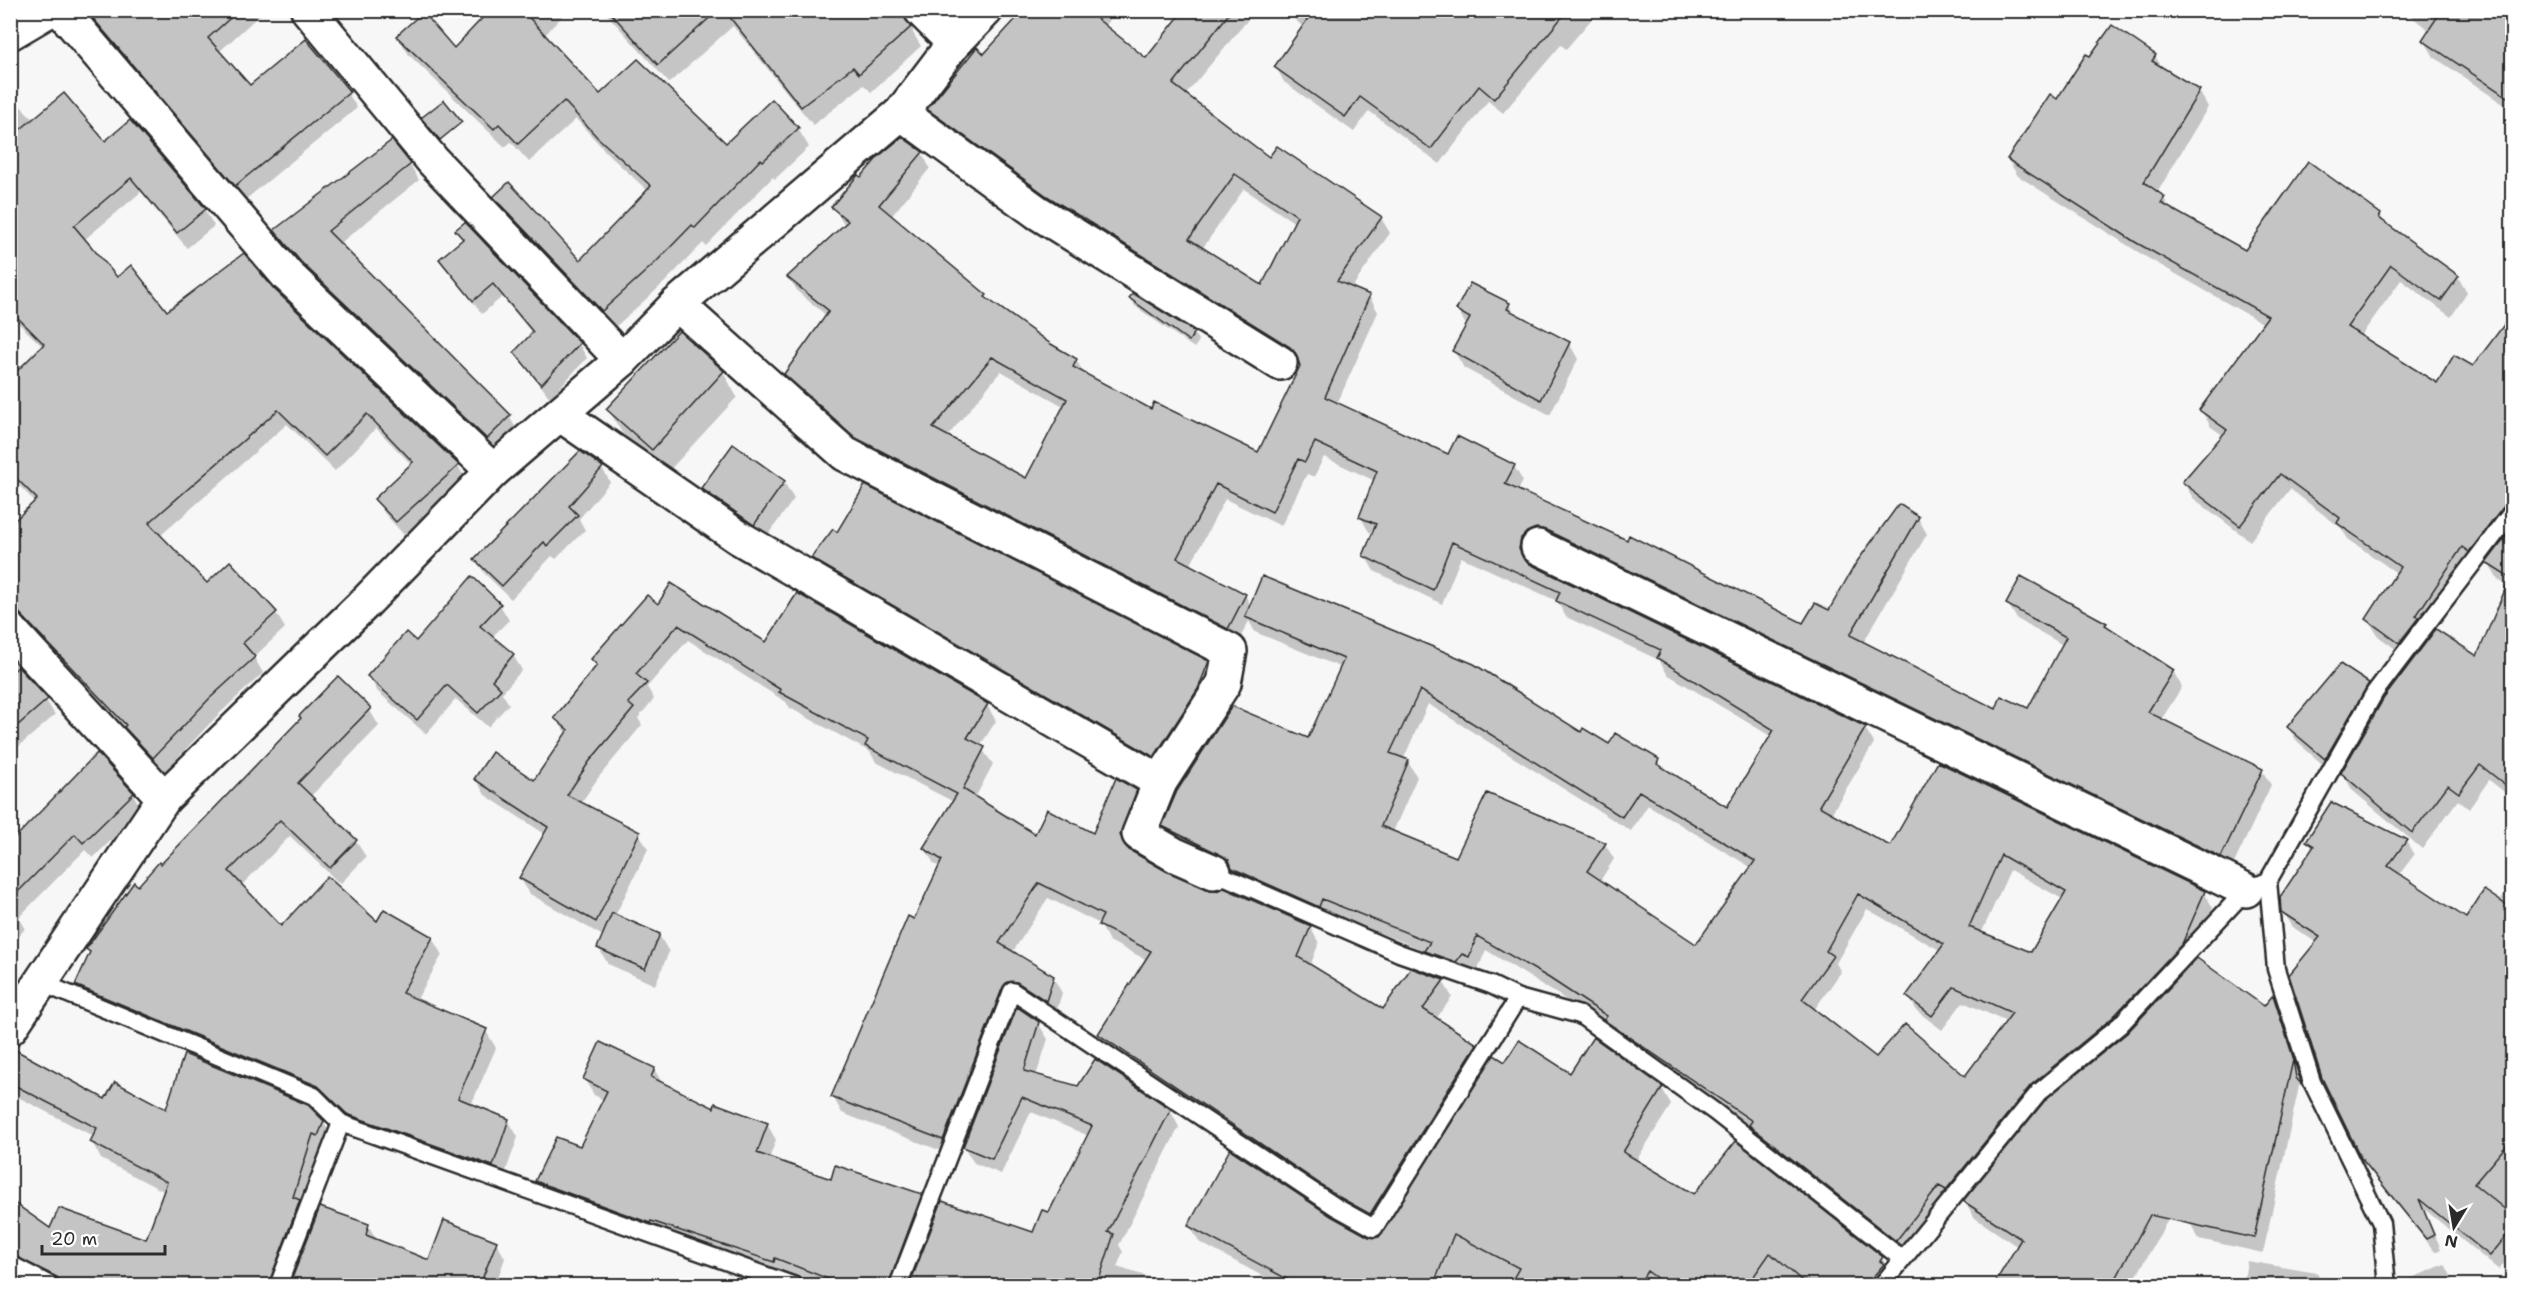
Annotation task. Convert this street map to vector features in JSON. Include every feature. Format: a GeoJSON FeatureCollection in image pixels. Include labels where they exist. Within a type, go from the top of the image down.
{"type":"FeatureCollection","features":[{"type":"Feature","properties":{"kind":"street"},"geometry":{"type":"LineString","coordinates":[[10,33],[49,10]]}},
{"type":"Feature","properties":{"kind":"street"},"geometry":{"type":"LineString","coordinates":[[61,10],[287,275],[493,471]]}},
{"type":"Feature","properties":{"kind":"street"},"geometry":{"type":"LineString","coordinates":[[308,10],[433,161],[622,360]]}},
{"type":"Feature","properties":{"kind":"street"},"geometry":{"type":"LineString","coordinates":[[921,10],[954,44]]}},
{"type":"Feature","properties":{"kind":"street"},"geometry":{"type":"LineString","coordinates":[[10,1028],[165,798],[366,602],[493,471],[561,415],[622,360],[677,304],[901,113],[954,44],[986,10]]}},
{"type":"Feature","properties":{"kind":"street"},"geometry":{"type":"LineString","coordinates":[[901,113],[1037,212],[1280,363]]}},
{"type":"Feature","properties":{"kind":"street"},"geometry":{"type":"LineString","coordinates":[[677,304],[845,454],[1230,651],[1224,683],[1160,782],[1139,834],[1175,855],[1214,872]]}},
{"type":"Feature","properties":{"kind":"street"},"geometry":{"type":"LineString","coordinates":[[561,415],[738,537],[1160,782]]}},
{"type":"Feature","properties":{"kind":"street"},"geometry":{"type":"LineString","coordinates":[[1538,547],[2257,886]]}},
{"type":"Feature","properties":{"kind":"street"},"geometry":{"type":"LineString","coordinates":[[10,630],[165,798]]}},
{"type":"Feature","properties":{"kind":"lane"},"geometry":{"type":"LineString","coordinates":[[1881,1286],[1901,1258],[2039,1092],[2120,1025],[2257,886],[2375,692],[2512,512]]}},
{"type":"Feature","properties":{"kind":"lane"},"geometry":{"type":"LineString","coordinates":[[1214,872],[1399,953],[1491,985],[1518,998],[1580,1015],[1715,1112],[1901,1258]]}},
{"type":"Feature","properties":{"kind":"lane"},"geometry":{"type":"LineString","coordinates":[[2257,886],[2276,969],[2312,1082],[2381,1223],[2387,1286]]}},
{"type":"Feature","properties":{"kind":"lane"},"geometry":{"type":"LineString","coordinates":[[42,983],[314,1096],[341,1123],[795,1286]]}},
{"type":"Feature","properties":{"kind":"lane"},"geometry":{"type":"LineString","coordinates":[[898,1286],[1012,991],[1336,1207],[1374,1228],[1518,998]]}},
{"type":"Feature","properties":{"kind":"lane"},"geometry":{"type":"LineString","coordinates":[[278,1286],[341,1123]]}},
{"type":"Feature","properties":{"kind":"lane"},"geometry":{"type":"LineString","coordinates":[[10,1264],[52,1286]]}},
{"type":"Feature","properties":{"kind":"building"},"geometry":{"type":"Polygon","coordinates":[[[86,10],[239,10],[208,38],[250,85],[306,39],[350,92],[235,186],[86,10]]]}},
{"type":"Feature","properties":{"kind":"building"},"geometry":{"type":"Polygon","coordinates":[[[490,10],[522,10],[600,94],[638,59],[726,143],[772,99],[799,128],[763,161],[761,159],[695,228],[692,225],[655,263],[602,311],[493,197],[509,182],[580,260],[651,186],[597,137],[564,101],[518,144],[499,124],[494,129],[396,36],[423,12],[454,48],[490,10]]]}},
{"type":"Feature","properties":{"kind":"building"},"geometry":{"type":"Polygon","coordinates":[[[608,10],[718,10],[658,65],[608,10]]]}},
{"type":"Feature","properties":{"kind":"building"},"geometry":{"type":"Polygon","coordinates":[[[724,10],[903,10],[911,27],[859,74],[853,67],[801,107],[724,10]]]}},
{"type":"Feature","properties":{"kind":"building"},"geometry":{"type":"Polygon","coordinates":[[[1024,10],[1086,10],[1146,58],[1184,10],[1232,10],[1173,84],[1269,157],[1277,146],[1382,217],[1337,281],[1370,295],[1325,397],[1448,454],[1457,436],[1515,465],[1505,484],[1627,540],[1629,535],[1803,623],[1815,603],[1829,610],[1856,563],[1899,504],[1919,517],[1850,635],[1996,709],[2001,696],[2028,708],[2066,637],[2006,604],[2021,576],[2107,623],[2105,625],[2174,670],[2148,712],[2263,769],[2221,857],[1546,530],[1536,528],[1521,538],[1519,549],[1523,558],[1530,564],[1866,727],[1819,806],[1890,846],[1938,762],[2205,891],[2182,944],[2113,1017],[2031,1085],[1946,1190],[1939,1186],[1896,1241],[1749,1125],[1752,1121],[1604,1020],[1607,1016],[1549,978],[1477,936],[1469,957],[1462,954],[1456,962],[1424,951],[1430,942],[1322,899],[1319,907],[1232,868],[1229,860],[1221,855],[1162,826],[1177,791],[1232,706],[1308,738],[1344,659],[1245,617],[1262,576],[1474,664],[1581,732],[1583,728],[1609,744],[1615,733],[1659,759],[1657,764],[1727,807],[1774,730],[1657,658],[1661,650],[1556,601],[1560,592],[1452,542],[1433,590],[1363,556],[1376,524],[1359,517],[1377,471],[1315,442],[1305,462],[1298,459],[1272,512],[1216,484],[1177,558],[1246,594],[1228,629],[856,438],[784,374],[829,311],[787,277],[848,221],[831,207],[858,175],[861,177],[879,156],[902,137],[923,152],[879,205],[987,295],[985,297],[1051,344],[1077,359],[1073,367],[1151,409],[1154,402],[1258,452],[1300,366],[1296,354],[1290,347],[1047,196],[927,109],[977,47],[984,54],[1024,10]],[[1235,174],[1189,239],[1262,285],[1297,216],[1235,174]],[[992,357],[933,428],[1026,478],[1067,399],[992,357]],[[1420,690],[1390,753],[1409,760],[1381,826],[1456,857],[1487,793],[1606,843],[1587,871],[1696,944],[1755,861],[1639,791],[1622,817],[1420,690]],[[2001,855],[1969,927],[2031,952],[2066,892],[2001,855]],[[1858,894],[1826,951],[1833,956],[1802,999],[1876,1057],[1905,1024],[1965,1076],[2012,1013],[1954,987],[1932,1016],[1906,996],[1944,944],[1858,894]]]}},
{"type":"Feature","properties":{"kind":"building"},"geometry":{"type":"Polygon","coordinates":[[[1314,10],[1568,10],[1494,99],[1479,86],[1431,149],[1360,97],[1345,117],[1274,67],[1314,10]]]}},
{"type":"Feature","properties":{"kind":"building"},"geometry":{"type":"Polygon","coordinates":[[[2442,10],[2512,10],[2512,100],[2422,40],[2442,10]]]}},
{"type":"Feature","properties":{"kind":"building"},"geometry":{"type":"Polygon","coordinates":[[[2112,25],[2156,55],[2152,61],[2200,90],[2144,182],[2165,197],[2161,203],[2245,250],[2308,161],[2381,214],[2379,218],[2459,276],[2441,301],[2391,265],[2347,327],[2437,383],[2454,355],[2473,366],[2512,314],[2512,502],[2504,506],[2469,552],[2462,547],[2416,616],[2419,617],[2399,643],[2366,619],[2400,567],[2337,523],[2340,518],[2280,474],[2240,526],[2182,482],[2227,430],[2199,410],[2268,316],[2135,242],[2007,159],[2050,94],[2057,99],[2086,54],[2090,56],[2112,25]]]}},
{"type":"Feature","properties":{"kind":"building"},"geometry":{"type":"Polygon","coordinates":[[[64,93],[105,141],[130,120],[206,209],[177,233],[131,178],[74,226],[117,277],[131,265],[167,311],[244,253],[274,289],[459,465],[396,522],[374,499],[413,462],[367,414],[325,456],[278,410],[149,523],[207,583],[230,561],[277,612],[243,643],[255,657],[209,699],[153,758],[124,727],[126,725],[10,603],[10,525],[37,499],[10,472],[10,378],[44,344],[10,310],[10,138],[64,93]]]}},
{"type":"Feature","properties":{"kind":"building"},"geometry":{"type":"Polygon","coordinates":[[[444,100],[462,122],[440,140],[421,118],[444,100]]]}},
{"type":"Feature","properties":{"kind":"building"},"geometry":{"type":"Polygon","coordinates":[[[392,140],[411,164],[328,231],[511,415],[487,439],[301,262],[274,230],[392,140]]]}},
{"type":"Feature","properties":{"kind":"building"},"geometry":{"type":"Polygon","coordinates":[[[465,222],[580,343],[541,385],[514,352],[533,332],[493,284],[473,301],[439,259],[463,239],[455,230],[465,222]]]}},
{"type":"Feature","properties":{"kind":"building"},"geometry":{"type":"Polygon","coordinates":[[[1470,283],[1510,303],[1507,309],[1570,342],[1541,400],[1452,351],[1470,318],[1456,310],[1470,283]]]}},
{"type":"Feature","properties":{"kind":"building"},"geometry":{"type":"Polygon","coordinates":[[[1133,293],[1195,332],[1189,341],[1129,298],[1133,293]]]}},
{"type":"Feature","properties":{"kind":"building"},"geometry":{"type":"Polygon","coordinates":[[[679,331],[724,371],[652,450],[606,409],[679,331]]]}},
{"type":"Feature","properties":{"kind":"building"},"geometry":{"type":"Polygon","coordinates":[[[733,444],[785,481],[754,525],[701,488],[733,444]]]}},
{"type":"Feature","properties":{"kind":"building"},"geometry":{"type":"Polygon","coordinates":[[[580,451],[603,467],[569,506],[578,515],[547,546],[544,542],[502,586],[474,559],[580,451]]]}},
{"type":"Feature","properties":{"kind":"building"},"geometry":{"type":"Polygon","coordinates":[[[865,485],[1209,661],[1198,689],[1154,757],[811,558],[833,529],[837,532],[865,485]]]}},
{"type":"Feature","properties":{"kind":"building"},"geometry":{"type":"Polygon","coordinates":[[[2512,529],[2512,790],[2480,765],[2459,793],[2448,785],[2412,833],[2341,773],[2384,698],[2436,629],[2477,656],[2510,578],[2486,563],[2512,529]]]}},
{"type":"Feature","properties":{"kind":"building"},"geometry":{"type":"Polygon","coordinates":[[[472,576],[501,604],[480,626],[514,654],[492,680],[501,689],[478,713],[447,685],[417,720],[367,676],[406,632],[416,641],[472,576]]]}},
{"type":"Feature","properties":{"kind":"building"},"geometry":{"type":"Polygon","coordinates":[[[671,583],[766,642],[797,593],[988,704],[967,738],[985,747],[963,789],[1035,834],[1047,809],[1093,833],[1116,778],[1137,790],[1120,835],[1129,850],[1166,871],[1207,889],[1216,891],[1224,888],[1311,926],[1298,957],[1383,1009],[1411,968],[1444,980],[1423,1009],[1477,1044],[1370,1214],[1341,1198],[1098,1034],[1151,951],[1098,925],[1103,915],[1039,883],[999,943],[1054,976],[1046,1001],[1017,982],[1007,982],[1003,987],[943,1140],[831,1097],[908,916],[914,919],[942,860],[923,848],[957,794],[865,746],[868,740],[779,692],[781,690],[678,625],[636,674],[647,683],[628,703],[634,708],[589,762],[567,795],[640,832],[596,922],[519,878],[548,827],[474,779],[492,752],[534,780],[568,730],[554,718],[597,665],[591,659],[647,595],[658,604],[671,583]]]}},
{"type":"Feature","properties":{"kind":"building"},"geometry":{"type":"Polygon","coordinates":[[[2340,664],[2369,683],[2325,759],[2287,727],[2340,664]]]}},
{"type":"Feature","properties":{"kind":"building"},"geometry":{"type":"Polygon","coordinates":[[[18,667],[48,699],[10,732],[10,674],[18,667]]]}},
{"type":"Feature","properties":{"kind":"building"},"geometry":{"type":"Polygon","coordinates":[[[338,676],[371,708],[298,783],[357,840],[330,868],[280,820],[229,871],[281,926],[327,876],[377,921],[384,909],[433,937],[402,993],[487,1029],[458,1098],[509,1119],[493,1166],[347,1114],[318,1086],[75,985],[90,952],[86,949],[134,882],[138,886],[159,862],[161,864],[301,718],[299,716],[338,676]]]}},
{"type":"Feature","properties":{"kind":"building"},"geometry":{"type":"Polygon","coordinates":[[[97,753],[134,793],[83,843],[75,834],[10,900],[10,843],[97,753]]]}},
{"type":"Feature","properties":{"kind":"building"},"geometry":{"type":"Polygon","coordinates":[[[2331,802],[2407,840],[2388,866],[2466,918],[2484,890],[2512,909],[2512,1139],[2474,1184],[2512,1215],[2512,1229],[2490,1256],[2419,1199],[2434,1235],[2426,1239],[2361,1158],[2322,1078],[2289,975],[2320,937],[2281,912],[2280,897],[2314,846],[2306,841],[2331,802]]]}},
{"type":"Feature","properties":{"kind":"building"},"geometry":{"type":"Polygon","coordinates":[[[612,913],[660,934],[645,969],[597,948],[612,913]]]}},
{"type":"Feature","properties":{"kind":"building"},"geometry":{"type":"Polygon","coordinates":[[[2197,958],[2264,1006],[2273,995],[2302,1085],[2296,1078],[2293,1060],[2254,1238],[2150,1215],[2112,1286],[1993,1286],[2021,1239],[1963,1201],[2046,1099],[2127,1033],[2197,958]]]}},
{"type":"Feature","properties":{"kind":"building"},"geometry":{"type":"Polygon","coordinates":[[[1017,1007],[1039,1022],[1024,1071],[1078,1086],[1095,1059],[1171,1109],[1108,1232],[1114,1234],[1097,1286],[909,1286],[942,1201],[1033,1232],[1042,1210],[1049,1212],[1092,1126],[1022,1097],[992,1159],[963,1147],[1017,1007]]]}},
{"type":"Feature","properties":{"kind":"building"},"geometry":{"type":"Polygon","coordinates":[[[1593,1037],[1663,1087],[1623,1152],[1694,1194],[1736,1141],[1883,1257],[1880,1261],[1884,1264],[1865,1286],[1808,1286],[1770,1253],[1747,1286],[1668,1286],[1647,1271],[1638,1286],[1509,1286],[1519,1268],[1454,1234],[1433,1286],[1300,1286],[1188,1226],[1230,1149],[1331,1216],[1369,1237],[1379,1237],[1494,1055],[1505,1062],[1519,1040],[1570,1073],[1593,1037]]]}},
{"type":"Feature","properties":{"kind":"building"},"geometry":{"type":"Polygon","coordinates":[[[600,1042],[655,1068],[651,1077],[714,1108],[715,1103],[768,1123],[757,1153],[831,1179],[835,1165],[922,1194],[888,1286],[846,1286],[775,1258],[774,1262],[651,1221],[650,1223],[535,1181],[556,1137],[580,1146],[607,1091],[583,1079],[600,1042]]]}},
{"type":"Feature","properties":{"kind":"building"},"geometry":{"type":"Polygon","coordinates":[[[10,1047],[105,1099],[115,1082],[166,1109],[184,1054],[308,1105],[324,1121],[318,1136],[313,1134],[293,1197],[300,1200],[268,1286],[62,1286],[57,1277],[10,1254],[10,1200],[50,1228],[59,1208],[146,1239],[167,1182],[90,1142],[97,1128],[10,1083],[10,1047]]]}},
{"type":"Feature","properties":{"kind":"building"},"geometry":{"type":"Polygon","coordinates":[[[320,1207],[369,1224],[366,1235],[429,1260],[444,1220],[497,1241],[481,1282],[487,1286],[289,1286],[320,1207]]]}},
{"type":"Feature","properties":{"kind":"building"},"geometry":{"type":"Polygon","coordinates":[[[10,1276],[28,1286],[10,1286],[10,1276]]]}}]}
